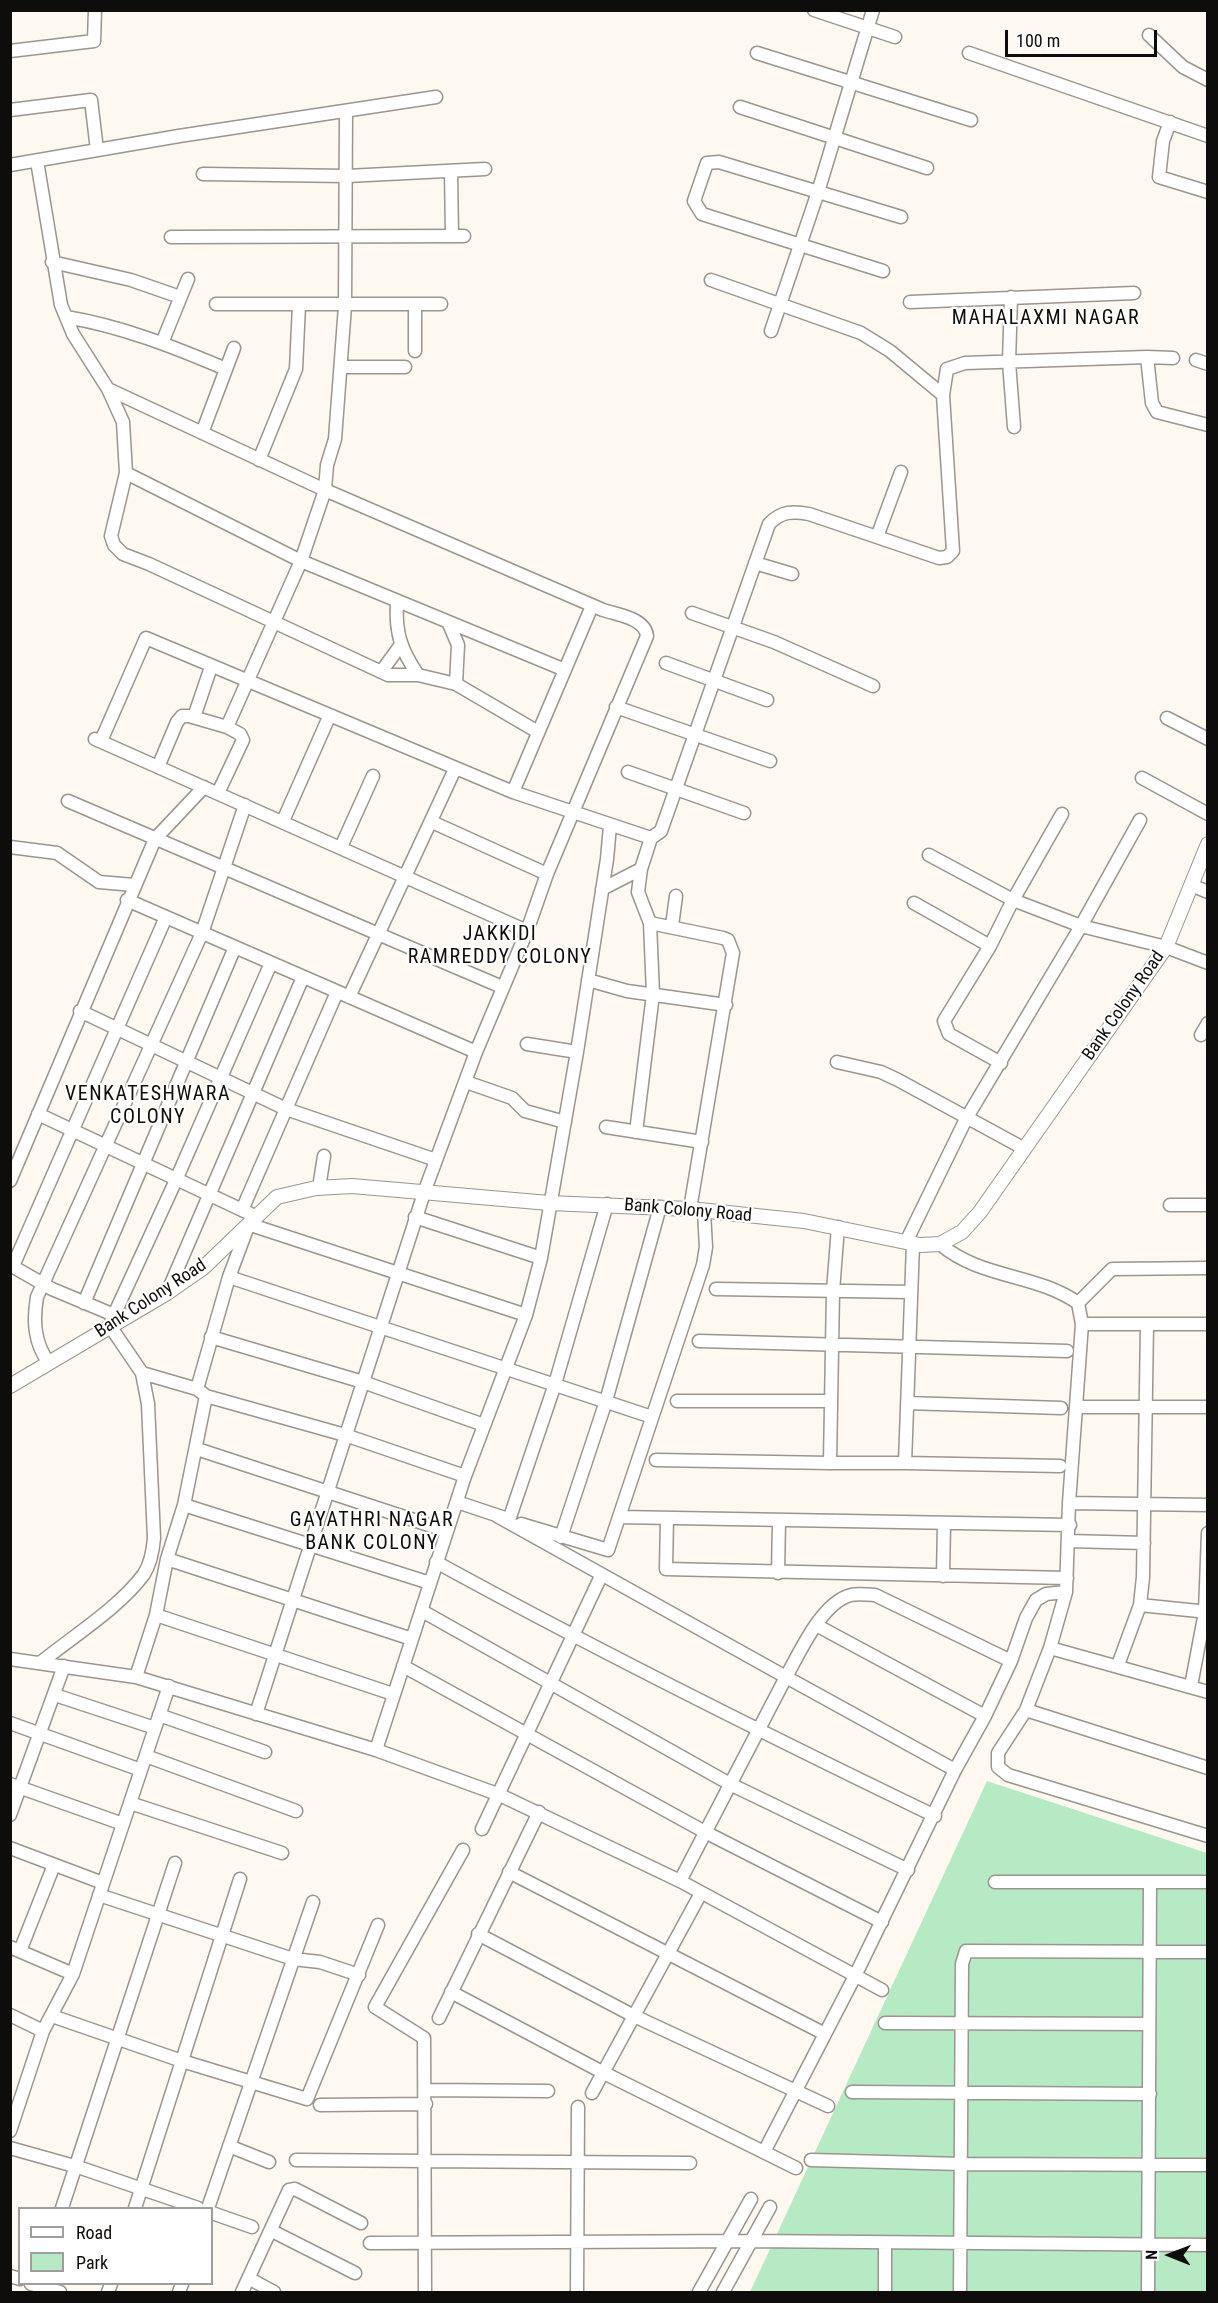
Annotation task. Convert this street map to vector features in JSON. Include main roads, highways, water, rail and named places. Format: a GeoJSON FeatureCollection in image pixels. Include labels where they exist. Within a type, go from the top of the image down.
{"type":"FeatureCollection","features":[{"type":"Feature","properties":{"kind":"district","name":"MAHALAXMI NAGAR"},"geometry":{"type":"Point","coordinates":[1046,319]}},
{"type":"Feature","properties":{"kind":"district","name":"JAKKIDI RAMREDDY COLONY"},"geometry":{"type":"Point","coordinates":[500,946]}},
{"type":"Feature","properties":{"kind":"district","name":"VENKATESHWARA COLONY"},"geometry":{"type":"Point","coordinates":[148,1106]}},
{"type":"Feature","properties":{"kind":"district","name":"GAYATHRI NAGAR BANK COLONY"},"geometry":{"type":"Point","coordinates":[372,1532]}}]}
